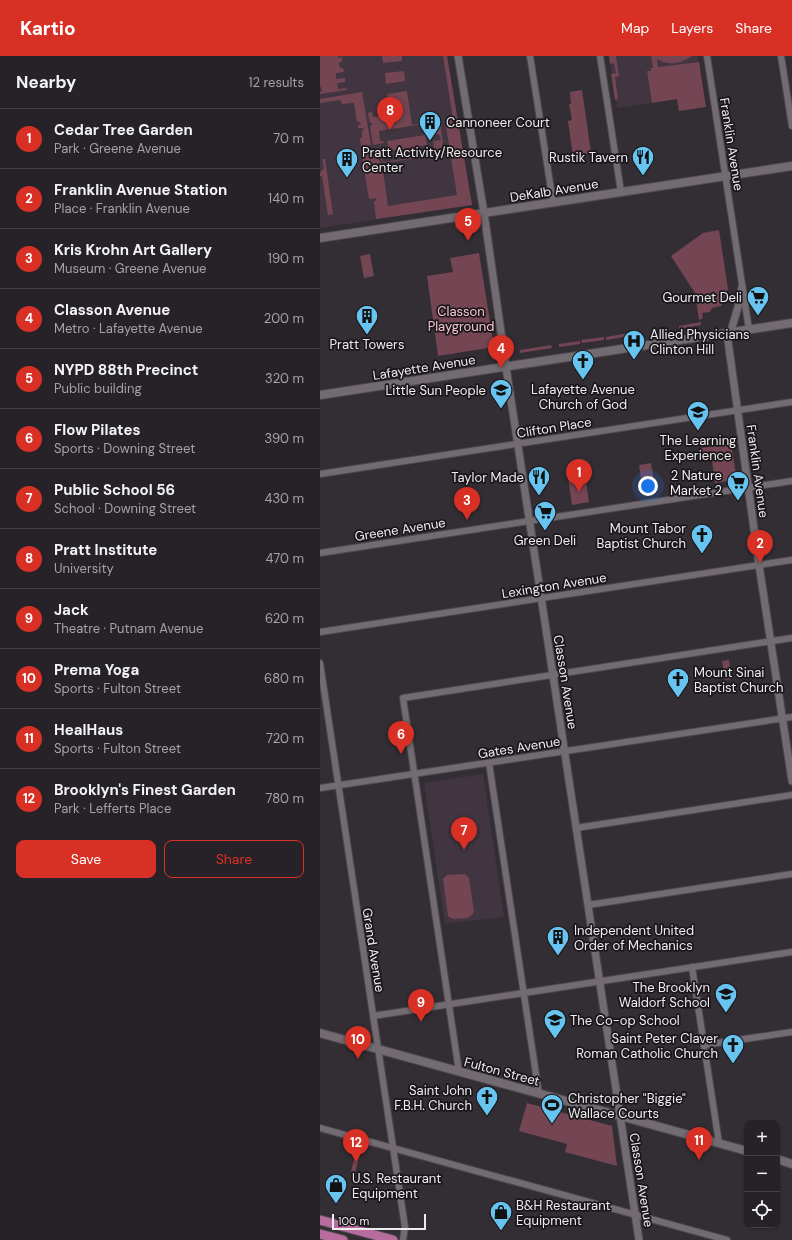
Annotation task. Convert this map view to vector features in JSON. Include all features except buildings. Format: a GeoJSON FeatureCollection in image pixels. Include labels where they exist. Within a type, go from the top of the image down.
{"type":"FeatureCollection","features":[{"type":"Feature","properties":{"kind":"main road","name":"DeKalb Avenue"},"geometry":{"type":"LineString","coordinates":[[320,238],[792,166]]}},
{"type":"Feature","properties":{"kind":"main road","name":"Lafayette Avenue"},"geometry":{"type":"LineString","coordinates":[[320,395],[792,323]]}},
{"type":"Feature","properties":{"kind":"main road","name":"Fulton Street"},"geometry":{"type":"LineString","coordinates":[[320,1033],[744,1150]]}},
{"type":"Feature","properties":{"kind":"main road"},"geometry":{"type":"LineString","coordinates":[[780,1160],[792,1164]]}},
{"type":"Feature","properties":{"kind":"main road"},"geometry":{"type":"LineString","coordinates":[[320,1220],[393,1240]]}},
{"type":"Feature","properties":{"kind":"main road"},"geometry":{"type":"LineString","coordinates":[[320,1234],[343,1240]]}},
{"type":"Feature","properties":{"kind":"street","name":"Classon Avenue"},"geometry":{"type":"LineString","coordinates":[[458,56],[484,213],[506,367],[639,1240]]}},
{"type":"Feature","properties":{"kind":"street"},"geometry":{"type":"LineString","coordinates":[[530,56],[553,202]]}},
{"type":"Feature","properties":{"kind":"street"},"geometry":{"type":"LineString","coordinates":[[600,56],[620,192]]}},
{"type":"Feature","properties":{"kind":"street","name":"Franklin Avenue"},"geometry":{"type":"LineString","coordinates":[[707,56],[749,330]]}},
{"type":"Feature","properties":{"kind":"street"},"geometry":{"type":"LineString","coordinates":[[781,56],[792,126]]}},
{"type":"Feature","properties":{"kind":"street","name":"Franklin Avenue"},"geometry":{"type":"LineString","coordinates":[[742,287],[728,341],[759,565],[792,781]]}},
{"type":"Feature","properties":{"kind":"street","name":"Clifton Place"},"geometry":{"type":"LineString","coordinates":[[320,474],[792,402]]}},
{"type":"Feature","properties":{"kind":"street","name":"Greene Avenue"},"geometry":{"type":"LineString","coordinates":[[320,553],[792,481]]}},
{"type":"Feature","properties":{"kind":"street","name":"Lexington Avenue"},"geometry":{"type":"LineString","coordinates":[[320,632],[792,560]]}},
{"type":"Feature","properties":{"kind":"street"},"geometry":{"type":"LineString","coordinates":[[459,1072],[403,698],[792,638]]}},
{"type":"Feature","properties":{"kind":"street","name":"Grand Avenue"},"geometry":{"type":"LineString","coordinates":[[320,663],[405,1227],[403,1240]]}},
{"type":"Feature","properties":{"kind":"street","name":"Gates Avenue"},"geometry":{"type":"LineString","coordinates":[[320,788],[792,717]]}},
{"type":"Feature","properties":{"kind":"street"},"geometry":{"type":"LineString","coordinates":[[489,763],[539,1094]]}},
{"type":"Feature","properties":{"kind":"street"},"geometry":{"type":"LineString","coordinates":[[576,828],[792,795]]}},
{"type":"Feature","properties":{"kind":"street"},"geometry":{"type":"LineString","coordinates":[[588,905],[792,874]]}},
{"type":"Feature","properties":{"kind":"street"},"geometry":{"type":"LineString","coordinates":[[374,1016],[792,952]]}},
{"type":"Feature","properties":{"kind":"street"},"geometry":{"type":"LineString","coordinates":[[692,967],[718,1143]]}},
{"type":"Feature","properties":{"kind":"street"},"geometry":{"type":"LineString","coordinates":[[704,1045],[792,1032]]}},
{"type":"Feature","properties":{"kind":"street"},"geometry":{"type":"LineString","coordinates":[[320,1128],[727,1240]]}},
{"type":"Feature","properties":{"kind":"shaded area"},"geometry":{"type":"Polygon","coordinates":[[[320,56],[447,56],[472,205],[320,228],[320,56]]]}},
{"type":"Feature","properties":{"kind":"shaded area"},"geometry":{"type":"Polygon","coordinates":[[[609,56],[698,56],[699,62],[651,68],[651,71],[647,72],[652,103],[617,108],[609,56]]]}},
{"type":"Feature","properties":{"kind":"shaded area"},"geometry":{"type":"Polygon","coordinates":[[[483,774],[504,917],[445,924],[424,783],[483,774]]]}},
{"type":"Feature","properties":{"kind":"green space"},"geometry":{"type":"Polygon","coordinates":[[[320,56],[342,57],[342,62],[339,62],[340,68],[343,68],[344,72],[336,73],[336,79],[345,78],[345,82],[337,83],[338,89],[346,88],[347,90],[320,94],[322,91],[320,85],[320,56]]]}},
{"type":"Feature","properties":{"kind":"green space"},"geometry":{"type":"Polygon","coordinates":[[[382,56],[402,56],[402,61],[383,63],[382,56]]]}},
{"type":"Feature","properties":{"kind":"green space"},"geometry":{"type":"Polygon","coordinates":[[[443,56],[447,56],[472,205],[376,219],[374,201],[376,201],[376,198],[369,199],[361,151],[371,150],[382,164],[388,206],[457,195],[445,120],[453,119],[443,56]]]}},
{"type":"Feature","properties":{"kind":"green space"},"geometry":{"type":"Polygon","coordinates":[[[609,56],[616,56],[619,76],[615,77],[618,99],[615,100],[611,74],[616,73],[614,63],[610,64],[609,56]]]}},
{"type":"Feature","properties":{"kind":"green space"},"geometry":{"type":"Polygon","coordinates":[[[651,56],[692,56],[683,61],[674,63],[666,63],[657,59],[658,67],[699,62],[706,107],[679,111],[677,99],[652,103],[647,71],[651,71],[651,68],[653,68],[651,56]]]}},
{"type":"Feature","properties":{"kind":"green space"},"geometry":{"type":"Polygon","coordinates":[[[404,71],[405,81],[386,84],[385,73],[404,71]]]}},
{"type":"Feature","properties":{"kind":"green space"},"geometry":{"type":"Polygon","coordinates":[[[582,90],[591,153],[573,156],[568,121],[572,120],[569,104],[571,104],[570,92],[582,90]]]}},
{"type":"Feature","properties":{"kind":"green space"},"geometry":{"type":"Polygon","coordinates":[[[407,91],[412,125],[440,121],[443,143],[439,155],[383,163],[378,155],[380,152],[378,150],[376,151],[375,149],[384,149],[385,151],[381,152],[383,162],[435,154],[433,141],[441,140],[439,134],[432,135],[430,123],[379,131],[380,141],[383,141],[384,143],[373,145],[370,126],[372,123],[370,123],[368,113],[372,112],[373,117],[391,115],[387,94],[407,91]]]}},
{"type":"Feature","properties":{"kind":"green space"},"geometry":{"type":"Polygon","coordinates":[[[362,92],[371,145],[361,147],[360,138],[362,138],[362,131],[364,130],[363,128],[358,128],[358,125],[361,124],[360,122],[357,122],[354,103],[342,104],[340,100],[320,103],[320,99],[362,92]]]}},
{"type":"Feature","properties":{"kind":"green space"},"geometry":{"type":"Polygon","coordinates":[[[425,135],[427,145],[389,151],[387,141],[425,135]]]}},
{"type":"Feature","properties":{"kind":"green space"},"geometry":{"type":"Polygon","coordinates":[[[322,159],[325,159],[333,214],[328,215],[322,176],[320,176],[320,173],[324,168],[322,159]]]}},
{"type":"Feature","properties":{"kind":"green space"},"geometry":{"type":"Polygon","coordinates":[[[475,222],[477,228],[476,230],[474,230],[472,226],[456,229],[455,225],[475,222]]]}},
{"type":"Feature","properties":{"kind":"green space"},"geometry":{"type":"Polygon","coordinates":[[[719,230],[728,289],[721,306],[712,308],[710,312],[702,313],[703,318],[699,320],[695,293],[671,256],[703,233],[719,230]]]}},
{"type":"Feature","properties":{"kind":"green space","name":"Classon Playground"},"geometry":{"type":"Polygon","coordinates":[[[479,253],[494,347],[438,356],[427,276],[453,272],[450,258],[479,253]]]}},
{"type":"Feature","properties":{"kind":"green space"},"geometry":{"type":"Polygon","coordinates":[[[370,254],[374,276],[364,278],[360,256],[370,254]]]}},
{"type":"Feature","properties":{"kind":"green space"},"geometry":{"type":"Polygon","coordinates":[[[701,322],[701,325],[679,329],[679,326],[701,322]]]}},
{"type":"Feature","properties":{"kind":"green space"},"geometry":{"type":"Polygon","coordinates":[[[635,332],[635,335],[606,340],[606,337],[635,332]]]}},
{"type":"Feature","properties":{"kind":"green space"},"geometry":{"type":"Polygon","coordinates":[[[604,337],[604,340],[582,343],[581,340],[604,337]]]}},
{"type":"Feature","properties":{"kind":"green space"},"geometry":{"type":"Polygon","coordinates":[[[580,341],[580,344],[559,347],[559,344],[580,341]]]}},
{"type":"Feature","properties":{"kind":"green space"},"geometry":{"type":"Polygon","coordinates":[[[551,345],[552,348],[520,353],[520,350],[551,345]]]}},
{"type":"Feature","properties":{"kind":"green space"},"geometry":{"type":"Polygon","coordinates":[[[731,444],[737,480],[715,483],[711,453],[702,454],[701,448],[731,444]]]}},
{"type":"Feature","properties":{"kind":"green space"},"geometry":{"type":"Polygon","coordinates":[[[651,463],[656,493],[643,494],[639,465],[651,463]]]}},
{"type":"Feature","properties":{"kind":"green space"},"geometry":{"type":"Polygon","coordinates":[[[584,468],[589,502],[572,505],[567,470],[584,468]]]}},
{"type":"Feature","properties":{"kind":"green space"},"geometry":{"type":"Polygon","coordinates":[[[729,660],[732,679],[725,680],[722,661],[729,660]]]}},
{"type":"Feature","properties":{"kind":"green space"},"geometry":{"type":"Polygon","coordinates":[[[465,874],[469,878],[474,912],[468,917],[453,919],[448,916],[443,879],[447,875],[465,874]]]}},
{"type":"Feature","properties":{"kind":"green space"},"geometry":{"type":"Polygon","coordinates":[[[527,1103],[612,1126],[617,1166],[565,1152],[567,1144],[519,1131],[527,1103]]]}},
{"type":"Feature","properties":{"kind":"green space"},"geometry":{"type":"Polygon","coordinates":[[[356,1150],[361,1151],[355,1173],[351,1172],[356,1150]]]}},
{"type":"Feature","properties":{"kind":"place","name":"Pratt Institute"},"geometry":{"type":"Point","coordinates":[390,130]}},
{"type":"Feature","properties":{"kind":"place","name":"Cannoneer Court"},"geometry":{"type":"Point","coordinates":[430,142]}},
{"type":"Feature","properties":{"kind":"place","name":"Rustik Tavern"},"geometry":{"type":"Point","coordinates":[643,176]}},
{"type":"Feature","properties":{"kind":"place","name":"Pratt Activity/Resource Center"},"geometry":{"type":"Point","coordinates":[347,178]}},
{"type":"Feature","properties":{"kind":"place","name":"NYPD 88th Precinct"},"geometry":{"type":"Point","coordinates":[468,241]}},
{"type":"Feature","properties":{"kind":"place","name":"Gourmet Deli"},"geometry":{"type":"Point","coordinates":[758,316]}},
{"type":"Feature","properties":{"kind":"place","name":"Pratt Towers"},"geometry":{"type":"Point","coordinates":[367,336]}},
{"type":"Feature","properties":{"kind":"place","name":"Allied Physicians Clinton Hill"},"geometry":{"type":"Point","coordinates":[634,360]}},
{"type":"Feature","properties":{"kind":"place","name":"Classon Avenue"},"geometry":{"type":"Point","coordinates":[501,368]}},
{"type":"Feature","properties":{"kind":"place","name":"Lafayette Avenue Church of God"},"geometry":{"type":"Point","coordinates":[583,380]}},
{"type":"Feature","properties":{"kind":"place","name":"Little Sun People"},"geometry":{"type":"Point","coordinates":[501,410]}},
{"type":"Feature","properties":{"kind":"place","name":"The Learning Experience"},"geometry":{"type":"Point","coordinates":[698,432]}},
{"type":"Feature","properties":{"kind":"place","name":"Cedar Tree Garden"},"geometry":{"type":"Point","coordinates":[579,492]}},
{"type":"Feature","properties":{"kind":"place","name":"Taylor Made"},"geometry":{"type":"Point","coordinates":[539,496]}},
{"type":"Feature","properties":{"kind":"place","name":"2 Nature Market 2"},"geometry":{"type":"Point","coordinates":[738,502]}},
{"type":"Feature","properties":{"kind":"place","name":"Kris Krohn Art Gallery"},"geometry":{"type":"Point","coordinates":[467,520]}},
{"type":"Feature","properties":{"kind":"place","name":"Green Deli"},"geometry":{"type":"Point","coordinates":[545,532]}},
{"type":"Feature","properties":{"kind":"place","name":"Mount Tabor Baptist Church"},"geometry":{"type":"Point","coordinates":[702,554]}},
{"type":"Feature","properties":{"kind":"place","name":"Franklin Avenue Station"},"geometry":{"type":"Point","coordinates":[760,563]}},
{"type":"Feature","properties":{"kind":"place","name":"Mount Sinai Baptist Church"},"geometry":{"type":"Point","coordinates":[678,698]}},
{"type":"Feature","properties":{"kind":"place","name":"Flow Pilates"},"geometry":{"type":"Point","coordinates":[401,754]}},
{"type":"Feature","properties":{"kind":"place","name":"Public School 56"},"geometry":{"type":"Point","coordinates":[464,850]}},
{"type":"Feature","properties":{"kind":"place","name":"Independent United Order of Mechanics"},"geometry":{"type":"Point","coordinates":[558,956]}},
{"type":"Feature","properties":{"kind":"place","name":"The Brooklyn Waldorf School"},"geometry":{"type":"Point","coordinates":[726,1014]}},
{"type":"Feature","properties":{"kind":"place","name":"Jack"},"geometry":{"type":"Point","coordinates":[421,1022]}},
{"type":"Feature","properties":{"kind":"place","name":"The Co-op School"},"geometry":{"type":"Point","coordinates":[555,1040]}},
{"type":"Feature","properties":{"kind":"place","name":"Prema Yoga"},"geometry":{"type":"Point","coordinates":[358,1059]}},
{"type":"Feature","properties":{"kind":"place","name":"Saint Peter Claver Roman Catholic Church"},"geometry":{"type":"Point","coordinates":[733,1064]}},
{"type":"Feature","properties":{"kind":"place","name":"Saint John F.B.H. Church"},"geometry":{"type":"Point","coordinates":[487,1116]}},
{"type":"Feature","properties":{"kind":"place","name":"Christopher \"Biggie\" Wallace Courts"},"geometry":{"type":"Point","coordinates":[552,1124]}},
{"type":"Feature","properties":{"kind":"place","name":"HealHaus"},"geometry":{"type":"Point","coordinates":[699,1160]}},
{"type":"Feature","properties":{"kind":"place","name":"Brooklyn's Finest Garden"},"geometry":{"type":"Point","coordinates":[356,1162]}},
{"type":"Feature","properties":{"kind":"place","name":"U.S. Restaurant Equipment"},"geometry":{"type":"Point","coordinates":[336,1204]}},
{"type":"Feature","properties":{"kind":"place","name":"B&H Restaurant Equipment"},"geometry":{"type":"Point","coordinates":[501,1232]}}]}
